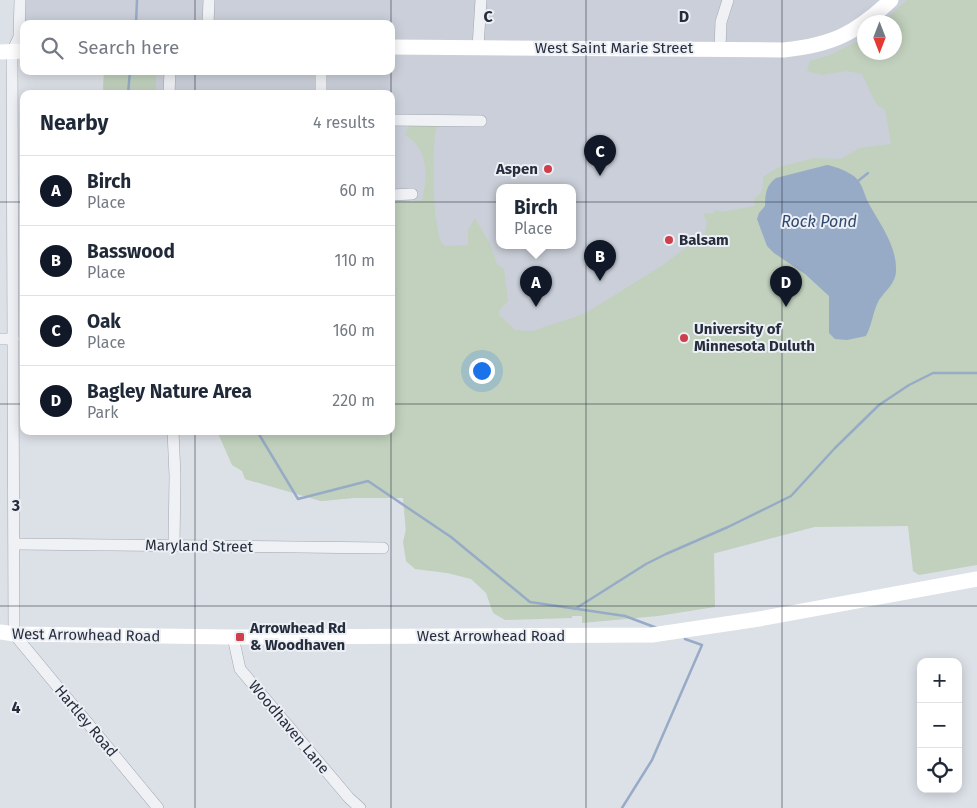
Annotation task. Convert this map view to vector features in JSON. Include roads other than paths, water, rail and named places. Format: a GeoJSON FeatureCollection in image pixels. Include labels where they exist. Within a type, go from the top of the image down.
{"type":"FeatureCollection","features":[{"type":"Feature","properties":{"kind":"street"},"geometry":{"type":"LineString","coordinates":[[7,633],[15,544],[19,409],[14,339],[12,52],[20,37],[20,0]]}},
{"type":"Feature","properties":{"kind":"street"},"geometry":{"type":"LineString","coordinates":[[208,20],[209,0]]}},
{"type":"Feature","properties":{"kind":"street"},"geometry":{"type":"LineString","coordinates":[[478,47],[481,0]]}},
{"type":"Feature","properties":{"kind":"street"},"geometry":{"type":"LineString","coordinates":[[720,48],[721,22],[728,0]]}},
{"type":"Feature","properties":{"kind":"street","name":"West Saint Marie Street"},"geometry":{"type":"LineString","coordinates":[[395,47],[720,48],[784,50],[811,47],[849,34],[874,16],[891,0]]}},
{"type":"Feature","properties":{"kind":"street"},"geometry":{"type":"LineString","coordinates":[[169,90],[170,75]]}},
{"type":"Feature","properties":{"kind":"street"},"geometry":{"type":"LineString","coordinates":[[321,75],[321,90]]}},
{"type":"Feature","properties":{"kind":"street"},"geometry":{"type":"LineString","coordinates":[[395,120],[481,121]]}},
{"type":"Feature","properties":{"kind":"street"},"geometry":{"type":"LineString","coordinates":[[395,195],[412,194]]}},
{"type":"Feature","properties":{"kind":"street"},"geometry":{"type":"LineString","coordinates":[[0,339],[14,339]]}},
{"type":"Feature","properties":{"kind":"street"},"geometry":{"type":"LineString","coordinates":[[173,435],[175,476],[174,546]]}},
{"type":"Feature","properties":{"kind":"street","name":"Maryland Street"},"geometry":{"type":"LineString","coordinates":[[15,544],[383,548]]}},
{"type":"Feature","properties":{"kind":"street","name":"West Arrowhead Road"},"geometry":{"type":"LineString","coordinates":[[7,633],[233,637],[652,636],[759,619],[977,579]]}},
{"type":"Feature","properties":{"kind":"street","name":"Hartley Road"},"geometry":{"type":"LineString","coordinates":[[7,633],[158,808]]}},
{"type":"Feature","properties":{"kind":"street","name":"Woodhaven Lane"},"geometry":{"type":"LineString","coordinates":[[233,637],[240,669],[349,798],[360,808]]}},
{"type":"Feature","properties":{"kind":"water","name":"Rock Pond"},"geometry":{"type":"Polygon","coordinates":[[[827,165],[845,171],[858,180],[891,244],[896,262],[896,275],[890,287],[879,300],[866,336],[847,340],[835,339],[829,333],[829,296],[805,274],[767,246],[757,219],[765,206],[768,187],[776,178],[827,165]]]}},
{"type":"Feature","properties":{"kind":"waterway"},"geometry":{"type":"LineString","coordinates":[[136,20],[137,0]]}},
{"type":"Feature","properties":{"kind":"waterway"},"geometry":{"type":"LineString","coordinates":[[128,90],[130,75]]}},
{"type":"Feature","properties":{"kind":"waterway"},"geometry":{"type":"LineString","coordinates":[[858,181],[868,173]]}},
{"type":"Feature","properties":{"kind":"waterway"},"geometry":{"type":"LineString","coordinates":[[575,609],[646,564],[791,496],[835,448],[879,405],[909,385],[933,373],[977,373]]}},
{"type":"Feature","properties":{"kind":"waterway"},"geometry":{"type":"LineString","coordinates":[[259,435],[298,499],[368,481],[451,537],[530,602],[625,616],[657,628]]}},
{"type":"Feature","properties":{"kind":"waterway"},"geometry":{"type":"LineString","coordinates":[[622,808],[652,760],[702,645],[685,639]]}},
{"type":"Feature","properties":{"kind":"place","name":"Aspen"},"geometry":{"type":"Point","coordinates":[548,169]}},
{"type":"Feature","properties":{"kind":"place","name":"Oak"},"geometry":{"type":"Point","coordinates":[600,176]}},
{"type":"Feature","properties":{"kind":"place","name":"Balsam"},"geometry":{"type":"Point","coordinates":[669,240]}},
{"type":"Feature","properties":{"kind":"place","name":"Basswood"},"geometry":{"type":"Point","coordinates":[600,281]}},
{"type":"Feature","properties":{"kind":"place","name":"Birch"},"geometry":{"type":"Point","coordinates":[536,307]}},
{"type":"Feature","properties":{"kind":"place","name":"Bagley Nature Area"},"geometry":{"type":"Point","coordinates":[786,307]}},
{"type":"Feature","properties":{"kind":"place","name":"University of Minnesota Duluth"},"geometry":{"type":"Point","coordinates":[684,338]}},
{"type":"Feature","properties":{"kind":"place","name":"Arrowhead Rd & Woodhaven"},"geometry":{"type":"Point","coordinates":[240,637]}}]}
